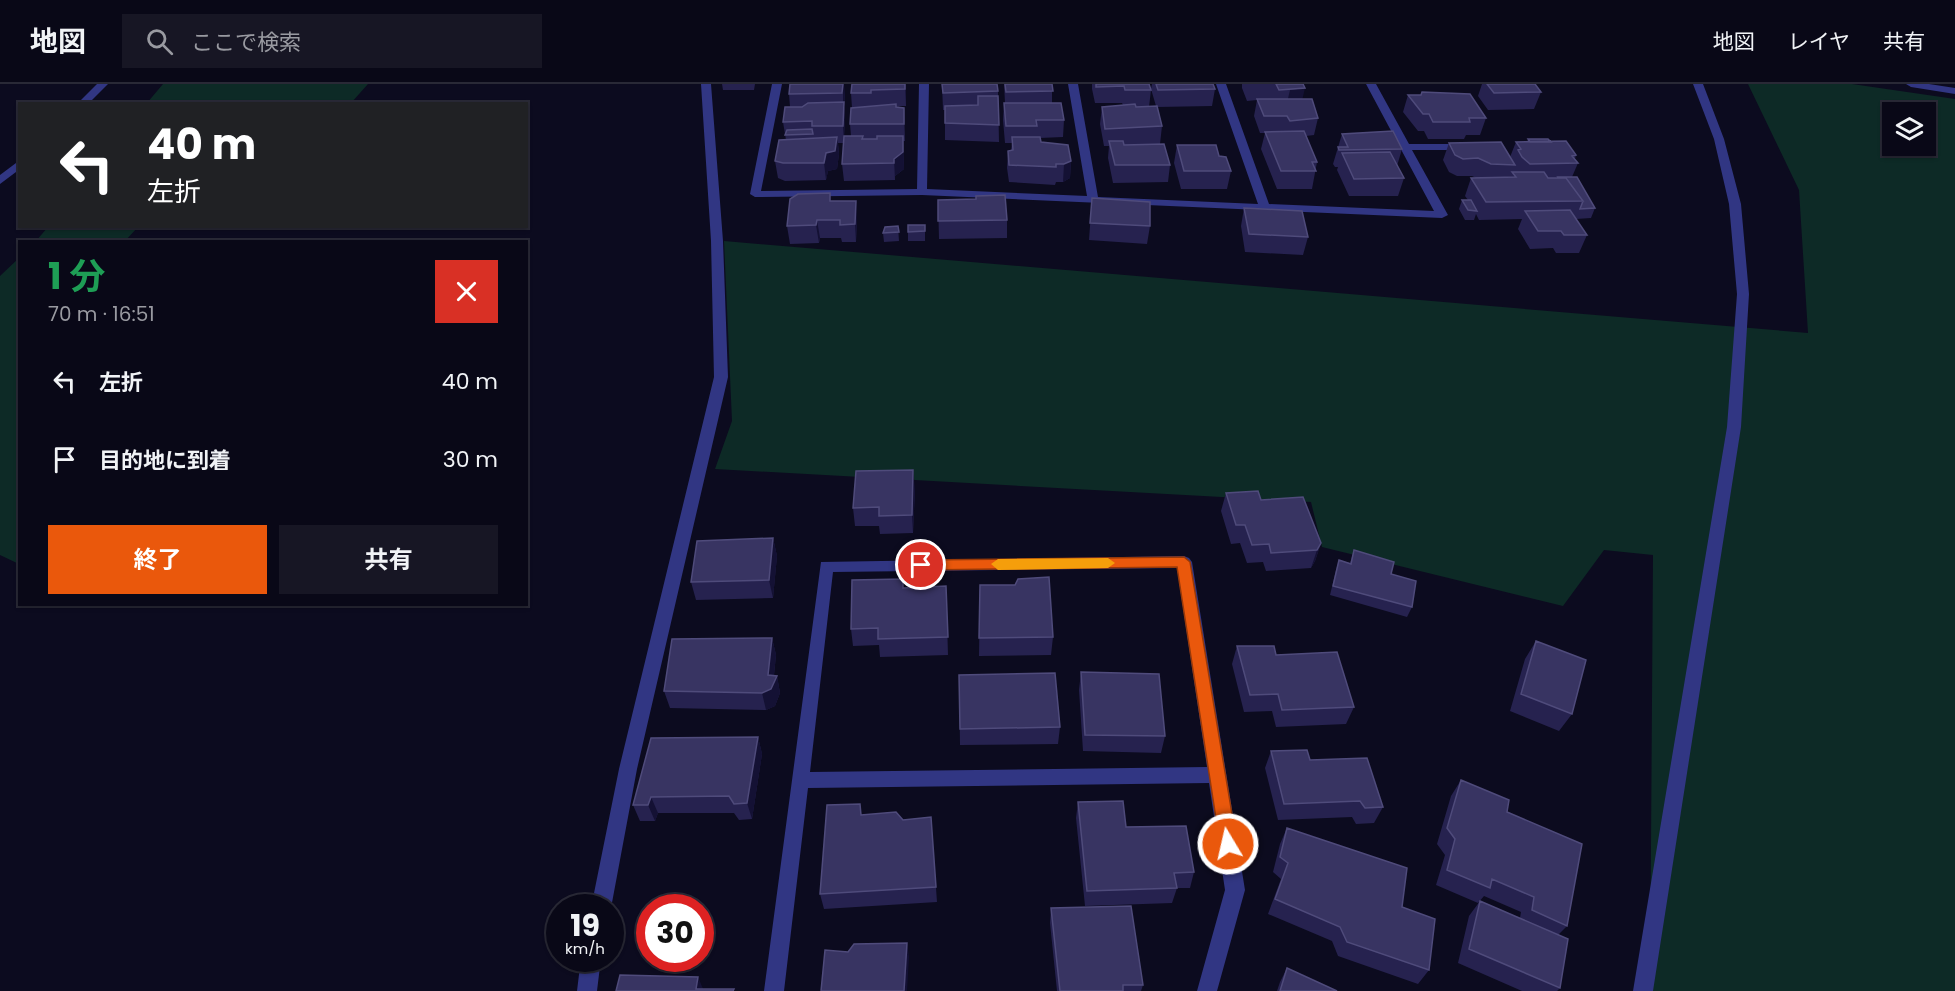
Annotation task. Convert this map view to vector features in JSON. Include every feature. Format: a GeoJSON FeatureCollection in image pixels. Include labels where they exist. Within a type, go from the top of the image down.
{"type":"FeatureCollection","features":[{"type":"Feature","properties":{"kind":"street"},"geometry":{"type":"LineString","coordinates":[[84,102],[103,84]]}},
{"type":"Feature","properties":{"kind":"street"},"geometry":{"type":"LineString","coordinates":[[604,894],[628,769],[721,377],[717,241],[706,84]]}},
{"type":"Feature","properties":{"kind":"street"},"geometry":{"type":"LineString","coordinates":[[777,84],[755,194],[922,192],[1264,205],[1442,215],[1371,84],[1381,84]]}},
{"type":"Feature","properties":{"kind":"street"},"geometry":{"type":"LineString","coordinates":[[922,192],[924,84]]}},
{"type":"Feature","properties":{"kind":"street"},"geometry":{"type":"LineString","coordinates":[[1073,84],[1093,198]]}},
{"type":"Feature","properties":{"kind":"street"},"geometry":{"type":"LineString","coordinates":[[1221,84],[1264,205]]}},
{"type":"Feature","properties":{"kind":"street"},"geometry":{"type":"LineString","coordinates":[[1643,991],[1734,427],[1743,294],[1735,204],[1719,139],[1698,84]]}},
{"type":"Feature","properties":{"kind":"street"},"geometry":{"type":"LineString","coordinates":[[1911,84],[1955,91]]}},
{"type":"Feature","properties":{"kind":"street"},"geometry":{"type":"LineString","coordinates":[[1405,147],[1483,148]]}},
{"type":"Feature","properties":{"kind":"street"},"geometry":{"type":"LineString","coordinates":[[0,181],[18,165]]}},
{"type":"Feature","properties":{"kind":"street"},"geometry":{"type":"LineString","coordinates":[[774,991],[826,566],[1184,562],[1235,890],[1207,991]]}},
{"type":"Feature","properties":{"kind":"street"},"geometry":{"type":"LineString","coordinates":[[800,780],[1218,775]]}},
{"type":"Feature","properties":{"kind":"street"},"geometry":{"type":"LineString","coordinates":[[586,991],[589,972]]}},
{"type":"Feature","properties":{"kind":"green space"},"geometry":{"type":"Polygon","coordinates":[[[163,84],[368,84],[352,102],[148,102],[163,84]]]}},
{"type":"Feature","properties":{"kind":"green space"},"geometry":{"type":"Polygon","coordinates":[[[1748,84],[1852,84],[1955,99],[1955,991],[1650,991],[1653,555],[1604,550],[1563,606],[1322,547],[1311,502],[715,469],[732,421],[724,241],[1808,333],[1799,190],[1748,84]]]}},
{"type":"Feature","properties":{"kind":"green space"},"geometry":{"type":"Polygon","coordinates":[[[47,228],[137,228],[126,240],[37,240],[47,228]]]}},
{"type":"Feature","properties":{"kind":"green space"},"geometry":{"type":"Polygon","coordinates":[[[18,259],[18,564],[0,555],[0,276],[18,259]]]}},
{"type":"Feature","properties":{"kind":"building"},"geometry":{"type":"Polygon","coordinates":[[[790,84],[843,84],[842,93],[789,94],[790,84]]]}},
{"type":"Feature","properties":{"kind":"building"},"geometry":{"type":"Polygon","coordinates":[[[852,84],[905,84],[905,89],[851,93],[852,84]]]}},
{"type":"Feature","properties":{"kind":"building"},"geometry":{"type":"Polygon","coordinates":[[[942,84],[997,84],[998,91],[943,93],[942,84]]]}},
{"type":"Feature","properties":{"kind":"building"},"geometry":{"type":"Polygon","coordinates":[[[1005,84],[1052,84],[1053,91],[1006,92],[1005,84]]]}},
{"type":"Feature","properties":{"kind":"building"},"geometry":{"type":"Polygon","coordinates":[[[1096,84],[1149,84],[1151,90],[1125,90],[1124,86],[1096,87],[1096,84]]]}},
{"type":"Feature","properties":{"kind":"building"},"geometry":{"type":"Polygon","coordinates":[[[1156,84],[1213,84],[1215,89],[1158,90],[1156,84]]]}},
{"type":"Feature","properties":{"kind":"building"},"geometry":{"type":"Polygon","coordinates":[[[1276,84],[1303,84],[1305,88],[1279,90],[1276,84]]]}},
{"type":"Feature","properties":{"kind":"building"},"geometry":{"type":"Polygon","coordinates":[[[1487,84],[1535,84],[1541,92],[1494,93],[1487,84]]]}},
{"type":"Feature","properties":{"kind":"building"},"geometry":{"type":"Polygon","coordinates":[[[1422,92],[1470,94],[1486,118],[1469,118],[1470,122],[1433,122],[1429,114],[1423,114],[1408,95],[1421,95],[1422,92]]]}},
{"type":"Feature","properties":{"kind":"building"},"geometry":{"type":"Polygon","coordinates":[[[978,96],[998,96],[999,125],[945,123],[945,106],[978,105],[978,96]]]}},
{"type":"Feature","properties":{"kind":"building"},"geometry":{"type":"Polygon","coordinates":[[[1257,99],[1312,99],[1318,118],[1290,121],[1287,116],[1264,116],[1257,99]]]}},
{"type":"Feature","properties":{"kind":"building"},"geometry":{"type":"Polygon","coordinates":[[[844,102],[843,126],[812,126],[812,121],[783,122],[785,107],[802,107],[808,103],[844,102]]]}},
{"type":"Feature","properties":{"kind":"building"},"geometry":{"type":"Polygon","coordinates":[[[1004,103],[1061,103],[1064,120],[1036,120],[1037,126],[1006,126],[1004,103]]]}},
{"type":"Feature","properties":{"kind":"building"},"geometry":{"type":"Polygon","coordinates":[[[896,104],[896,107],[904,108],[904,124],[850,124],[851,108],[896,104]]]}},
{"type":"Feature","properties":{"kind":"building"},"geometry":{"type":"Polygon","coordinates":[[[1135,104],[1136,107],[1157,106],[1162,126],[1105,129],[1102,107],[1135,104]]]}},
{"type":"Feature","properties":{"kind":"building"},"geometry":{"type":"Polygon","coordinates":[[[812,129],[813,134],[785,135],[787,130],[812,129]]]}},
{"type":"Feature","properties":{"kind":"building"},"geometry":{"type":"Polygon","coordinates":[[[1304,131],[1317,162],[1312,162],[1316,171],[1281,171],[1265,132],[1304,131]]]}},
{"type":"Feature","properties":{"kind":"building"},"geometry":{"type":"Polygon","coordinates":[[[1393,131],[1402,149],[1339,150],[1338,147],[1348,147],[1342,134],[1393,131]]]}},
{"type":"Feature","properties":{"kind":"building"},"geometry":{"type":"Polygon","coordinates":[[[844,136],[877,139],[877,136],[903,136],[903,152],[894,159],[894,163],[842,164],[844,136]]]}},
{"type":"Feature","properties":{"kind":"building"},"geometry":{"type":"Polygon","coordinates":[[[837,137],[835,151],[826,153],[824,163],[775,161],[779,140],[837,137]]]}},
{"type":"Feature","properties":{"kind":"building"},"geometry":{"type":"Polygon","coordinates":[[[1012,137],[1040,137],[1041,142],[1068,145],[1071,161],[1056,164],[1056,167],[1009,165],[1008,151],[1013,150],[1012,137]]]}},
{"type":"Feature","properties":{"kind":"building"},"geometry":{"type":"Polygon","coordinates":[[[1528,139],[1548,139],[1551,142],[1530,142],[1528,139]]]}},
{"type":"Feature","properties":{"kind":"building"},"geometry":{"type":"Polygon","coordinates":[[[1109,141],[1123,141],[1124,145],[1164,144],[1170,165],[1115,165],[1109,141]]]}},
{"type":"Feature","properties":{"kind":"building"},"geometry":{"type":"Polygon","coordinates":[[[1566,141],[1576,155],[1572,156],[1578,163],[1530,164],[1522,157],[1518,150],[1521,149],[1516,142],[1566,141]]]}},
{"type":"Feature","properties":{"kind":"building"},"geometry":{"type":"Polygon","coordinates":[[[1501,142],[1515,165],[1491,164],[1478,158],[1463,159],[1455,155],[1449,143],[1501,142]]]}},
{"type":"Feature","properties":{"kind":"building"},"geometry":{"type":"Polygon","coordinates":[[[1177,145],[1216,145],[1219,156],[1226,157],[1231,171],[1184,171],[1177,145]]]}},
{"type":"Feature","properties":{"kind":"building"},"geometry":{"type":"Polygon","coordinates":[[[1390,152],[1404,178],[1354,179],[1342,153],[1390,152]]]}},
{"type":"Feature","properties":{"kind":"building"},"geometry":{"type":"Polygon","coordinates":[[[1512,172],[1544,172],[1548,178],[1566,178],[1583,201],[1486,202],[1471,178],[1516,177],[1512,172]]]}},
{"type":"Feature","properties":{"kind":"building"},"geometry":{"type":"Polygon","coordinates":[[[1558,177],[1577,177],[1595,208],[1580,209],[1583,201],[1566,178],[1558,177]]]}},
{"type":"Feature","properties":{"kind":"building"},"geometry":{"type":"Polygon","coordinates":[[[830,193],[830,201],[856,201],[855,224],[840,225],[840,220],[817,220],[816,225],[787,226],[790,199],[798,194],[830,193]]]}},
{"type":"Feature","properties":{"kind":"building"},"geometry":{"type":"Polygon","coordinates":[[[1005,195],[1007,220],[938,221],[938,200],[976,199],[976,196],[1005,195]]]}},
{"type":"Feature","properties":{"kind":"building"},"geometry":{"type":"Polygon","coordinates":[[[1092,198],[1150,202],[1150,226],[1090,223],[1092,198]]]}},
{"type":"Feature","properties":{"kind":"building"},"geometry":{"type":"Polygon","coordinates":[[[1462,200],[1471,200],[1477,211],[1468,210],[1462,200]]]}},
{"type":"Feature","properties":{"kind":"building"},"geometry":{"type":"Polygon","coordinates":[[[1244,208],[1302,211],[1308,237],[1249,234],[1244,208]]]}},
{"type":"Feature","properties":{"kind":"building"},"geometry":{"type":"Polygon","coordinates":[[[1570,210],[1587,235],[1564,235],[1561,231],[1538,231],[1525,211],[1570,210]]]}},
{"type":"Feature","properties":{"kind":"building"},"geometry":{"type":"Polygon","coordinates":[[[908,225],[925,225],[925,231],[908,232],[908,225]]]}},
{"type":"Feature","properties":{"kind":"building"},"geometry":{"type":"Polygon","coordinates":[[[898,226],[899,232],[883,233],[885,227],[898,226]]]}},
{"type":"Feature","properties":{"kind":"building"},"geometry":{"type":"Polygon","coordinates":[[[913,470],[912,515],[879,516],[879,507],[853,508],[856,471],[913,470]]]}},
{"type":"Feature","properties":{"kind":"building"},"geometry":{"type":"Polygon","coordinates":[[[1258,491],[1261,500],[1303,497],[1321,543],[1317,550],[1271,553],[1269,544],[1252,545],[1245,525],[1236,525],[1226,493],[1258,491]]]}},
{"type":"Feature","properties":{"kind":"building"},"geometry":{"type":"Polygon","coordinates":[[[773,538],[769,580],[691,582],[697,541],[773,538]]]}},
{"type":"Feature","properties":{"kind":"building"},"geometry":{"type":"Polygon","coordinates":[[[1354,550],[1394,562],[1391,574],[1416,581],[1412,607],[1333,586],[1339,560],[1351,564],[1354,550]]]}},
{"type":"Feature","properties":{"kind":"building"},"geometry":{"type":"Polygon","coordinates":[[[1049,577],[1053,637],[979,638],[980,585],[1015,585],[1018,579],[1049,577]]]}},
{"type":"Feature","properties":{"kind":"building"},"geometry":{"type":"Polygon","coordinates":[[[903,579],[903,588],[946,586],[948,637],[878,639],[878,628],[851,629],[852,580],[903,579]]]}},
{"type":"Feature","properties":{"kind":"building"},"geometry":{"type":"Polygon","coordinates":[[[772,638],[768,675],[777,676],[771,689],[762,693],[664,691],[672,639],[772,638]]]}},
{"type":"Feature","properties":{"kind":"building"},"geometry":{"type":"Polygon","coordinates":[[[1536,641],[1586,660],[1572,714],[1521,694],[1536,641]]]}},
{"type":"Feature","properties":{"kind":"building"},"geometry":{"type":"Polygon","coordinates":[[[1237,646],[1274,646],[1276,655],[1337,652],[1354,707],[1282,710],[1278,694],[1250,695],[1237,646]]]}},
{"type":"Feature","properties":{"kind":"building"},"geometry":{"type":"Polygon","coordinates":[[[1081,672],[1159,674],[1165,736],[1085,735],[1081,672]]]}},
{"type":"Feature","properties":{"kind":"building"},"geometry":{"type":"Polygon","coordinates":[[[1055,673],[1060,727],[960,729],[959,675],[1055,673]]]}},
{"type":"Feature","properties":{"kind":"building"},"geometry":{"type":"Polygon","coordinates":[[[758,737],[747,803],[734,804],[729,796],[651,797],[648,805],[633,805],[651,738],[758,737]]]}},
{"type":"Feature","properties":{"kind":"building"},"geometry":{"type":"Polygon","coordinates":[[[1307,750],[1310,760],[1367,758],[1383,807],[1365,808],[1360,801],[1284,804],[1271,751],[1307,750]]]}},
{"type":"Feature","properties":{"kind":"building"},"geometry":{"type":"Polygon","coordinates":[[[1461,780],[1509,800],[1507,812],[1582,844],[1567,926],[1532,910],[1534,897],[1492,879],[1490,888],[1447,870],[1455,839],[1447,828],[1461,780]]]}},
{"type":"Feature","properties":{"kind":"building"},"geometry":{"type":"Polygon","coordinates":[[[1123,801],[1126,827],[1186,826],[1194,872],[1174,873],[1177,888],[1087,891],[1078,802],[1123,801]]]}},
{"type":"Feature","properties":{"kind":"building"},"geometry":{"type":"Polygon","coordinates":[[[860,804],[861,815],[896,812],[903,820],[931,817],[936,887],[820,894],[827,805],[860,804]]]}},
{"type":"Feature","properties":{"kind":"building"},"geometry":{"type":"Polygon","coordinates":[[[1287,828],[1407,868],[1402,907],[1435,919],[1429,970],[1347,942],[1340,927],[1275,899],[1288,863],[1280,857],[1287,828]]]}},
{"type":"Feature","properties":{"kind":"building"},"geometry":{"type":"Polygon","coordinates":[[[1480,901],[1568,939],[1560,988],[1469,949],[1480,901]]]}},
{"type":"Feature","properties":{"kind":"building"},"geometry":{"type":"Polygon","coordinates":[[[1131,906],[1143,985],[1123,985],[1123,991],[1060,991],[1051,908],[1131,906]]]}},
{"type":"Feature","properties":{"kind":"building"},"geometry":{"type":"Polygon","coordinates":[[[907,943],[904,991],[821,991],[825,950],[848,952],[854,944],[907,943]]]}},
{"type":"Feature","properties":{"kind":"building"},"geometry":{"type":"Polygon","coordinates":[[[1287,968],[1337,991],[1280,991],[1287,968]]]}},
{"type":"Feature","properties":{"kind":"building"},"geometry":{"type":"Polygon","coordinates":[[[620,975],[698,977],[696,989],[734,989],[733,991],[616,991],[620,975]]]}},
{"type":"Feature","properties":{"kind":"slow traffic"},"geometry":{"type":"LineString","coordinates":[[998,564],[1108,563]]}},
{"type":"Feature","properties":{"kind":"route"},"geometry":{"type":"LineString","coordinates":[[921,565],[1184,562],[1228,844]]}}]}
